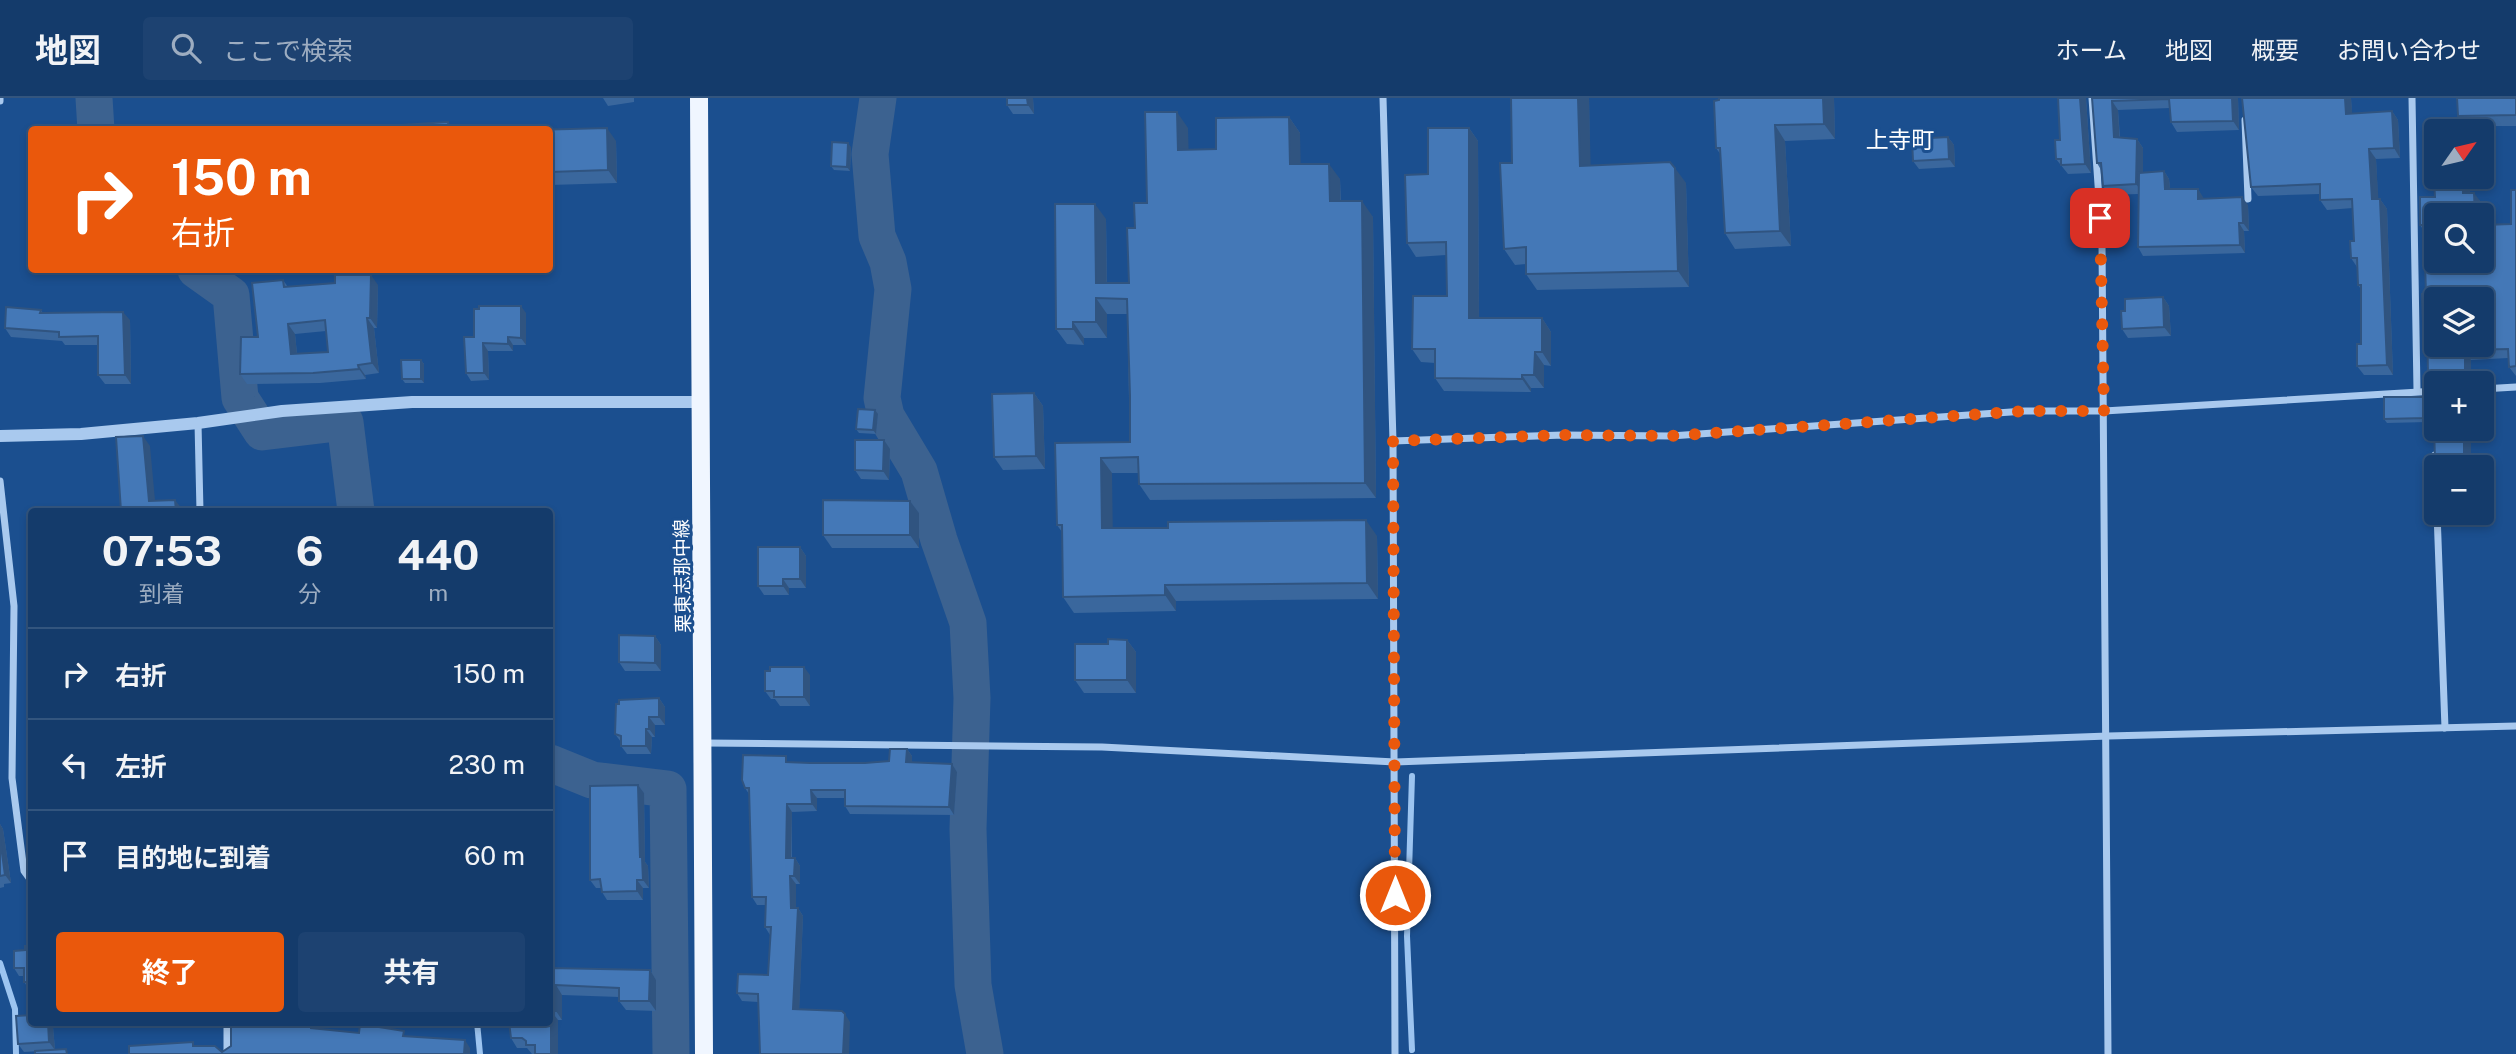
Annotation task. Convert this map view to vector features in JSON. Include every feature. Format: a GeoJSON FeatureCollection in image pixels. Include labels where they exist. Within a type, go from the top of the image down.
{"type":"FeatureCollection","features":[{"type":"Feature","properties":{"kind":"main road","name":"栗東志那中線"},"geometry":{"type":"LineString","coordinates":[[699,98],[704,1054]]}},
{"type":"Feature","properties":{"kind":"street"},"geometry":{"type":"LineString","coordinates":[[1383,98],[1393,441],[1395,1054]]}},
{"type":"Feature","properties":{"kind":"street"},"geometry":{"type":"LineString","coordinates":[[2092,98],[2102,242],[2108,736],[2108,1054]]}},
{"type":"Feature","properties":{"kind":"street"},"geometry":{"type":"LineString","coordinates":[[2413,98],[2417,390]]}},
{"type":"Feature","properties":{"kind":"street"},"geometry":{"type":"LineString","coordinates":[[2245,111],[2248,199]]}},
{"type":"Feature","properties":{"kind":"street"},"geometry":{"type":"LineString","coordinates":[[2494,388],[2516,387]]}},
{"type":"Feature","properties":{"kind":"street"},"geometry":{"type":"LineString","coordinates":[[1393,441],[1563,435],[1671,436],[2025,411],[2104,411],[2424,390]]}},
{"type":"Feature","properties":{"kind":"street"},"geometry":{"type":"LineString","coordinates":[[0,436],[81,434],[198,423],[282,411],[412,402],[701,401]]}},
{"type":"Feature","properties":{"kind":"street"},"geometry":{"type":"LineString","coordinates":[[198,423],[200,508]]}},
{"type":"Feature","properties":{"kind":"street"},"geometry":{"type":"LineString","coordinates":[[2435,441],[2435,455]]}},
{"type":"Feature","properties":{"kind":"street"},"geometry":{"type":"LineString","coordinates":[[0,481],[14,606],[12,778],[24,871],[28,876]]}},
{"type":"Feature","properties":{"kind":"street"},"geometry":{"type":"LineString","coordinates":[[2437,525],[2445,728]]}},
{"type":"Feature","properties":{"kind":"street"},"geometry":{"type":"LineString","coordinates":[[704,743],[1102,747],[1395,762],[2108,736],[2516,726]]}},
{"type":"Feature","properties":{"kind":"street"},"geometry":{"type":"LineString","coordinates":[[227,1026],[227,1054]]}},
{"type":"Feature","properties":{"kind":"building"},"geometry":{"type":"Polygon","coordinates":[[[1007,98],[1027,98],[1028,105],[1007,105],[1007,98]]]}},
{"type":"Feature","properties":{"kind":"building"},"geometry":{"type":"Polygon","coordinates":[[[1511,98],[1578,98],[1580,166],[1670,162],[1675,168],[1678,271],[1526,274],[1526,247],[1504,249],[1500,163],[1512,163],[1511,98]]]}},
{"type":"Feature","properties":{"kind":"building"},"geometry":{"type":"Polygon","coordinates":[[[1719,98],[1823,98],[1824,124],[1775,125],[1780,231],[1725,233],[1720,148],[1716,148],[1714,101],[1719,98]]]}},
{"type":"Feature","properties":{"kind":"building"},"geometry":{"type":"Polygon","coordinates":[[[2058,98],[2080,98],[2085,164],[2061,165],[2061,159],[2056,159],[2055,140],[2060,140],[2058,98]]]}},
{"type":"Feature","properties":{"kind":"building"},"geometry":{"type":"Polygon","coordinates":[[[2092,98],[2232,98],[2233,121],[2171,122],[2169,99],[2112,101],[2114,137],[2137,139],[2136,184],[2103,186],[2101,163],[2097,163],[2092,98]]]}},
{"type":"Feature","properties":{"kind":"building"},"geometry":{"type":"Polygon","coordinates":[[[2242,98],[2345,98],[2346,114],[2392,111],[2394,148],[2369,149],[2372,199],[2380,199],[2387,365],[2357,366],[2357,344],[2361,344],[2361,285],[2358,285],[2357,258],[2351,258],[2350,241],[2354,241],[2352,199],[2320,200],[2320,184],[2251,187],[2242,98]]]}},
{"type":"Feature","properties":{"kind":"building"},"geometry":{"type":"Polygon","coordinates":[[[2457,98],[2516,98],[2516,115],[2458,116],[2457,98]]]}},
{"type":"Feature","properties":{"kind":"building"},"geometry":{"type":"Polygon","coordinates":[[[1145,112],[1177,112],[1178,150],[1216,149],[1216,118],[1289,117],[1290,164],[1329,164],[1330,201],[1362,201],[1365,483],[1139,484],[1138,457],[1101,458],[1102,528],[1168,528],[1168,522],[1366,520],[1367,583],[1165,585],[1165,595],[1063,597],[1062,525],[1057,525],[1055,443],[1130,442],[1130,396],[1127,299],[1096,298],[1096,322],[1073,322],[1073,329],[1056,329],[1055,204],[1095,204],[1096,283],[1129,283],[1127,228],[1135,228],[1134,203],[1147,203],[1145,112]]]}},
{"type":"Feature","properties":{"kind":"building"},"geometry":{"type":"Polygon","coordinates":[[[448,122],[448,126],[402,126],[448,122]]]}},
{"type":"Feature","properties":{"kind":"building"},"geometry":{"type":"Polygon","coordinates":[[[607,128],[608,170],[553,172],[553,129],[607,128]]]}},
{"type":"Feature","properties":{"kind":"building"},"geometry":{"type":"Polygon","coordinates":[[[1428,128],[1469,128],[1469,318],[1542,318],[1542,352],[1535,352],[1534,375],[1522,375],[1522,379],[1435,378],[1435,349],[1412,349],[1413,296],[1447,296],[1446,242],[1407,243],[1405,175],[1428,174],[1428,128]]]}},
{"type":"Feature","properties":{"kind":"building"},"geometry":{"type":"Polygon","coordinates":[[[1948,137],[1949,159],[1913,161],[1912,139],[1948,137]]]}},
{"type":"Feature","properties":{"kind":"building"},"geometry":{"type":"Polygon","coordinates":[[[832,142],[848,143],[847,167],[831,166],[832,142]]]}},
{"type":"Feature","properties":{"kind":"building"},"geometry":{"type":"Polygon","coordinates":[[[2164,171],[2165,189],[2198,189],[2198,199],[2242,197],[2240,245],[2138,247],[2139,173],[2164,171]]]}},
{"type":"Feature","properties":{"kind":"building"},"geometry":{"type":"Polygon","coordinates":[[[2434,189],[2463,189],[2463,193],[2474,193],[2474,203],[2424,203],[2424,225],[2420,225],[2420,197],[2435,197],[2434,189]]]}},
{"type":"Feature","properties":{"kind":"building"},"geometry":{"type":"Polygon","coordinates":[[[2511,190],[2516,190],[2516,366],[2509,367],[2508,349],[2494,349],[2494,287],[2426,287],[2425,273],[2494,273],[2494,225],[2511,224],[2511,190]]]}},
{"type":"Feature","properties":{"kind":"building"},"geometry":{"type":"Polygon","coordinates":[[[335,275],[371,275],[370,318],[367,318],[372,363],[358,365],[359,369],[313,373],[240,374],[241,337],[258,337],[252,283],[283,280],[284,287],[335,283],[335,275]],[[325,320],[288,324],[291,354],[328,352],[325,320]]]}},
{"type":"Feature","properties":{"kind":"building"},"geometry":{"type":"Polygon","coordinates":[[[2424,294],[2424,323],[2423,323],[2424,294]]]}},
{"type":"Feature","properties":{"kind":"building"},"geometry":{"type":"Polygon","coordinates":[[[2163,297],[2164,327],[2122,329],[2121,311],[2125,311],[2125,299],[2163,297]]]}},
{"type":"Feature","properties":{"kind":"building"},"geometry":{"type":"Polygon","coordinates":[[[479,306],[521,306],[521,338],[508,337],[508,344],[483,343],[484,373],[466,373],[464,337],[474,337],[474,309],[479,309],[479,306]]]}},
{"type":"Feature","properties":{"kind":"building"},"geometry":{"type":"Polygon","coordinates":[[[6,307],[41,310],[40,313],[123,312],[125,375],[98,375],[98,336],[59,337],[59,332],[5,328],[6,307]]]}},
{"type":"Feature","properties":{"kind":"building"},"geometry":{"type":"Polygon","coordinates":[[[2428,357],[2465,357],[2465,371],[2428,371],[2428,357]]]}},
{"type":"Feature","properties":{"kind":"building"},"geometry":{"type":"Polygon","coordinates":[[[401,360],[421,360],[421,379],[402,379],[401,360]]]}},
{"type":"Feature","properties":{"kind":"building"},"geometry":{"type":"Polygon","coordinates":[[[1034,393],[1036,456],[994,457],[992,394],[1034,393]]]}},
{"type":"Feature","properties":{"kind":"building"},"geometry":{"type":"Polygon","coordinates":[[[2384,397],[2424,397],[2424,418],[2384,419],[2384,397]]]}},
{"type":"Feature","properties":{"kind":"building"},"geometry":{"type":"Polygon","coordinates":[[[858,409],[875,410],[873,430],[856,429],[858,409]]]}},
{"type":"Feature","properties":{"kind":"building"},"geometry":{"type":"Polygon","coordinates":[[[143,436],[149,501],[175,500],[176,508],[121,508],[116,437],[143,436]]]}},
{"type":"Feature","properties":{"kind":"building"},"geometry":{"type":"Polygon","coordinates":[[[855,440],[884,440],[883,471],[855,470],[855,440]]]}},
{"type":"Feature","properties":{"kind":"building"},"geometry":{"type":"Polygon","coordinates":[[[2434,441],[2464,441],[2464,455],[2435,455],[2434,441]]]}},
{"type":"Feature","properties":{"kind":"building"},"geometry":{"type":"Polygon","coordinates":[[[823,500],[910,501],[910,535],[823,535],[823,500]]]}},
{"type":"Feature","properties":{"kind":"building"},"geometry":{"type":"Polygon","coordinates":[[[758,547],[800,547],[800,579],[783,579],[783,586],[758,586],[758,547]]]}},
{"type":"Feature","properties":{"kind":"building"},"geometry":{"type":"Polygon","coordinates":[[[619,635],[655,636],[655,663],[619,662],[619,635]]]}},
{"type":"Feature","properties":{"kind":"building"},"geometry":{"type":"Polygon","coordinates":[[[1108,639],[1127,640],[1127,680],[1075,680],[1075,644],[1108,644],[1108,639]]]}},
{"type":"Feature","properties":{"kind":"building"},"geometry":{"type":"Polygon","coordinates":[[[770,667],[804,667],[804,697],[774,697],[774,691],[765,691],[765,671],[770,671],[770,667]]]}},
{"type":"Feature","properties":{"kind":"building"},"geometry":{"type":"Polygon","coordinates":[[[659,698],[659,717],[649,717],[646,746],[621,746],[621,736],[615,734],[616,704],[619,704],[619,700],[659,698]]]}},
{"type":"Feature","properties":{"kind":"building"},"geometry":{"type":"Polygon","coordinates":[[[890,749],[907,749],[906,762],[952,764],[949,807],[845,806],[845,790],[811,790],[812,804],[787,804],[786,858],[795,858],[794,876],[790,876],[791,908],[798,908],[793,1009],[842,1011],[845,1014],[843,1054],[760,1054],[758,994],[737,993],[738,974],[768,975],[771,927],[765,927],[766,897],[752,897],[749,788],[745,788],[742,780],[743,755],[786,756],[786,762],[865,763],[889,761],[890,749]]]}},
{"type":"Feature","properties":{"kind":"building"},"geometry":{"type":"Polygon","coordinates":[[[638,785],[643,880],[637,880],[637,891],[602,892],[600,879],[590,880],[590,786],[638,785]]]}},
{"type":"Feature","properties":{"kind":"building"},"geometry":{"type":"Polygon","coordinates":[[[0,839],[5,875],[0,876],[0,839]]]}},
{"type":"Feature","properties":{"kind":"building"},"geometry":{"type":"Polygon","coordinates":[[[25,946],[28,946],[28,982],[24,982],[24,968],[14,968],[14,951],[25,950],[25,946]]]}},
{"type":"Feature","properties":{"kind":"building"},"geometry":{"type":"Polygon","coordinates":[[[553,968],[650,970],[649,1001],[619,1001],[619,988],[556,985],[556,1011],[553,1011],[553,968]]]}},
{"type":"Feature","properties":{"kind":"building"},"geometry":{"type":"Polygon","coordinates":[[[28,1015],[28,1026],[48,1026],[49,1042],[18,1044],[16,1016],[28,1015]]]}},
{"type":"Feature","properties":{"kind":"building"},"geometry":{"type":"Polygon","coordinates":[[[231,1026],[311,1026],[359,1033],[360,1026],[373,1026],[404,1031],[403,1036],[465,1040],[464,1054],[129,1054],[129,1046],[193,1042],[193,1046],[215,1046],[222,1052],[231,1046],[231,1026]]]}},
{"type":"Feature","properties":{"kind":"building"},"geometry":{"type":"Polygon","coordinates":[[[510,1026],[551,1026],[551,1054],[535,1054],[535,1045],[526,1045],[522,1038],[511,1038],[510,1026]]]}},
{"type":"Feature","properties":{"kind":"building"},"geometry":{"type":"Polygon","coordinates":[[[66,1049],[67,1054],[35,1054],[35,1051],[66,1049]]]}},
{"type":"Feature","properties":{"kind":"waterway"},"geometry":{"type":"LineString","coordinates":[[94,98],[96,126]]}},
{"type":"Feature","properties":{"kind":"waterway"},"geometry":{"type":"LineString","coordinates":[[878,98],[870,154],[877,236],[888,262],[893,289],[882,398],[886,416],[919,471],[939,540],[968,623],[972,698],[968,829],[973,985],[985,1054]]}},
{"type":"Feature","properties":{"kind":"waterway"},"geometry":{"type":"LineString","coordinates":[[200,273],[231,295],[240,398],[262,432],[345,422],[356,508]]}},
{"type":"Feature","properties":{"kind":"waterway"},"geometry":{"type":"LineString","coordinates":[[553,764],[592,780],[668,789],[671,1054]]}},
{"type":"Feature","properties":{"kind":"waterway"},"geometry":{"type":"LineString","coordinates":[[1412,776],[1407,936],[1412,1050]]}},
{"type":"Feature","properties":{"kind":"waterway"},"geometry":{"type":"LineString","coordinates":[[0,963],[15,1009],[16,1054]]}},
{"type":"Feature","properties":{"kind":"waterway"},"geometry":{"type":"LineString","coordinates":[[477,1026],[480,1054]]}},
{"type":"Feature","properties":{"kind":"district","name":"上寺町"},"geometry":{"type":"Point","coordinates":[1900,139]}},
{"type":"Feature","properties":{"kind":"route"},"geometry":{"type":"LineString","coordinates":[[1395,895],[1393,441],[1563,435],[1671,436],[2025,411],[2104,411],[2100,218]]}}]}
